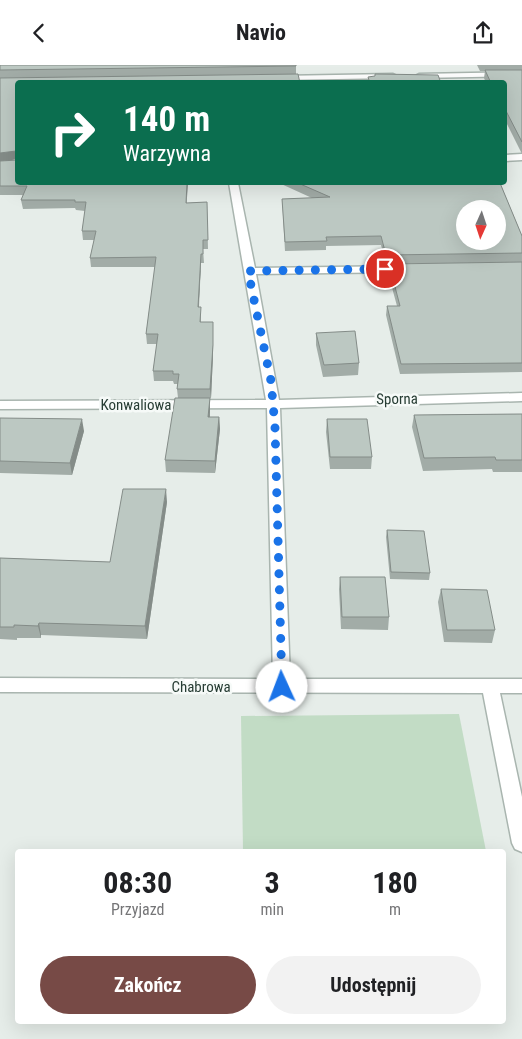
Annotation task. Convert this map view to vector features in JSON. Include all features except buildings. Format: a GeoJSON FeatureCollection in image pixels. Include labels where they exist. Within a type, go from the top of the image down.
{"type":"FeatureCollection","features":[{"type":"Feature","properties":{"kind":"street"},"geometry":{"type":"LineString","coordinates":[[336,65],[340,77]]}},
{"type":"Feature","properties":{"kind":"street"},"geometry":{"type":"LineString","coordinates":[[270,78],[522,74]]}},
{"type":"Feature","properties":{"kind":"street"},"geometry":{"type":"LineString","coordinates":[[507,158],[522,157]]}},
{"type":"Feature","properties":{"kind":"street"},"geometry":{"type":"LineString","coordinates":[[232,185],[271,381],[275,427],[282,687]]}},
{"type":"Feature","properties":{"kind":"street"},"geometry":{"type":"LineString","coordinates":[[248,271],[424,268]]}},
{"type":"Feature","properties":{"kind":"street","name":"Sporna"},"geometry":{"type":"LineString","coordinates":[[272,403],[522,397]]}},
{"type":"Feature","properties":{"kind":"street","name":"Konwaliowa"},"geometry":{"type":"LineString","coordinates":[[0,405],[272,403]]}},
{"type":"Feature","properties":{"kind":"street","name":"Chabrowa"},"geometry":{"type":"LineString","coordinates":[[0,685],[522,686]]}},
{"type":"Feature","properties":{"kind":"street"},"geometry":{"type":"LineString","coordinates":[[490,686],[522,843]]}},
{"type":"Feature","properties":{"kind":"green space"},"geometry":{"type":"Polygon","coordinates":[[[459,714],[486,849],[243,849],[241,716],[459,714]]]}},
{"type":"Feature","properties":{"kind":"route"},"geometry":{"type":"LineString","coordinates":[[282,687],[275,427],[271,381],[248,271],[385,269]]}}]}
